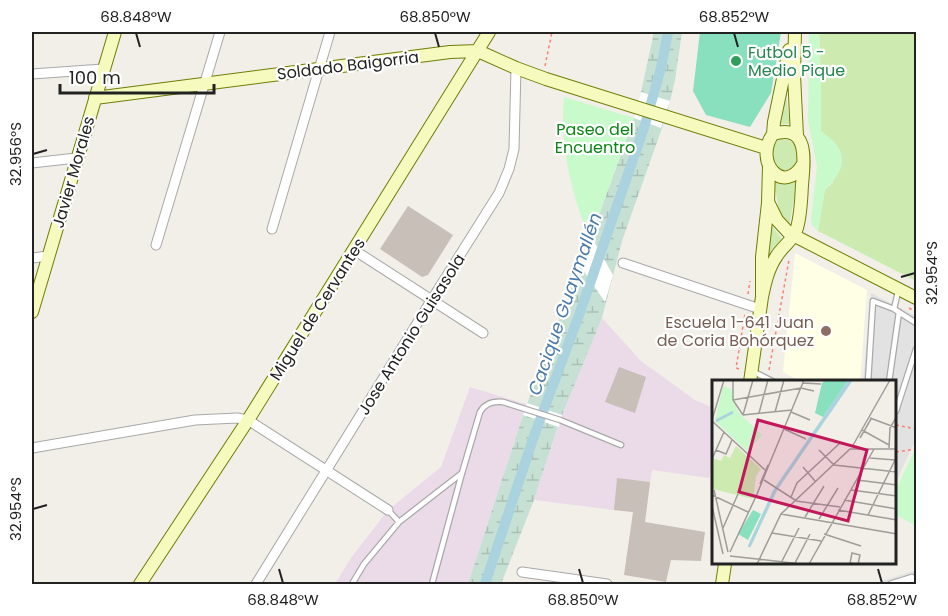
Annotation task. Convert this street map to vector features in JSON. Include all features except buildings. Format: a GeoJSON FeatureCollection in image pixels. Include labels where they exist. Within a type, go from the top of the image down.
{"type":"FeatureCollection","features":[{"type":"Feature","properties":{"kind":"main road","name":"Javier Morales"},"geometry":{"type":"LineString","coordinates":[[32,312],[115,32]]}},
{"type":"Feature","properties":{"kind":"main road","name":"Miguel de Cervantes"},"geometry":{"type":"LineString","coordinates":[[140,585],[248,420],[489,32]]}},
{"type":"Feature","properties":{"kind":"main road"},"geometry":{"type":"LineString","coordinates":[[761,303],[762,257],[768,203],[769,166],[766,148],[773,134],[794,32]]}},
{"type":"Feature","properties":{"kind":"main road"},"geometry":{"type":"LineString","coordinates":[[751,376],[761,303],[768,273],[776,256],[795,235],[798,223],[803,164],[802,145],[797,136],[794,32]]}},
{"type":"Feature","properties":{"kind":"main road","name":"Soldado Baigorria"},"geometry":{"type":"LineString","coordinates":[[95,98],[450,52],[478,51],[546,79],[766,148]]}},
{"type":"Feature","properties":{"kind":"main road"},"geometry":{"type":"LineString","coordinates":[[773,134],[787,131],[797,136]]}},
{"type":"Feature","properties":{"kind":"main road"},"geometry":{"type":"LineString","coordinates":[[769,166],[776,174],[787,177],[794,176],[803,164]]}},
{"type":"Feature","properties":{"kind":"main road"},"geometry":{"type":"LineString","coordinates":[[768,203],[785,230],[897,295],[916,298]]}},
{"type":"Feature","properties":{"kind":"main road"},"geometry":{"type":"LineString","coordinates":[[722,585],[725,565]]}},
{"type":"Feature","properties":{"kind":"street"},"geometry":{"type":"LineString","coordinates":[[156,245],[220,32]]}},
{"type":"Feature","properties":{"kind":"street"},"geometry":{"type":"LineString","coordinates":[[272,230],[330,32]]}},
{"type":"Feature","properties":{"kind":"street","name":"Jose Antonio Guisasola"},"geometry":{"type":"LineString","coordinates":[[256,585],[499,193],[512,158],[515,140],[516,68]]}},
{"type":"Feature","properties":{"kind":"street"},"geometry":{"type":"LineString","coordinates":[[32,74],[104,69]]}},
{"type":"Feature","properties":{"kind":"street"},"geometry":{"type":"LineString","coordinates":[[32,163],[76,158]]}},
{"type":"Feature","properties":{"kind":"street"},"geometry":{"type":"LineString","coordinates":[[354,250],[483,333]]}},
{"type":"Feature","properties":{"kind":"street"},"geometry":{"type":"LineString","coordinates":[[32,258],[48,256]]}},
{"type":"Feature","properties":{"kind":"street"},"geometry":{"type":"LineString","coordinates":[[623,263],[761,303]]}},
{"type":"Feature","properties":{"kind":"street"},"geometry":{"type":"LineString","coordinates":[[32,448],[195,420],[237,418],[248,420],[388,510]]}},
{"type":"Feature","properties":{"kind":"street"},"geometry":{"type":"LineString","coordinates":[[522,572],[607,585]]}},
{"type":"Feature","properties":{"kind":"lane"},"geometry":{"type":"LineString","coordinates":[[889,380],[897,295]]}},
{"type":"Feature","properties":{"kind":"lane"},"geometry":{"type":"LineString","coordinates":[[868,380],[873,301],[896,310],[916,323]]}},
{"type":"Feature","properties":{"kind":"lane"},"geometry":{"type":"LineString","coordinates":[[897,408],[916,349]]}},
{"type":"Feature","properties":{"kind":"lane"},"geometry":{"type":"LineString","coordinates":[[751,376],[767,379]]}},
{"type":"Feature","properties":{"kind":"lane"},"geometry":{"type":"LineString","coordinates":[[432,585],[462,473],[480,412],[484,407],[490,403],[503,402],[560,420],[621,445]]}},
{"type":"Feature","properties":{"kind":"lane"},"geometry":{"type":"LineString","coordinates":[[352,585],[364,564],[399,522],[462,473]]}},
{"type":"Feature","properties":{"kind":"lane"},"geometry":{"type":"LineString","coordinates":[[388,510],[399,522]]}},
{"type":"Feature","properties":{"kind":"lane"},"geometry":{"type":"LineString","coordinates":[[890,585],[912,577],[914,581],[905,585]]}},
{"type":"Feature","properties":{"kind":"path"},"geometry":{"type":"LineString","coordinates":[[545,66],[552,32]]}},
{"type":"Feature","properties":{"kind":"path"},"geometry":{"type":"LineString","coordinates":[[767,379],[790,252]]}},
{"type":"Feature","properties":{"kind":"path"},"geometry":{"type":"LineString","coordinates":[[897,295],[916,312]]}},
{"type":"Feature","properties":{"kind":"path"},"geometry":{"type":"LineString","coordinates":[[897,425],[916,429]]}},
{"type":"Feature","properties":{"kind":"path"},"geometry":{"type":"LineString","coordinates":[[897,452],[916,449]]}},
{"type":"Feature","properties":{"kind":"shaded area","name":"Escuela 1-641 Juan de Coria Bohórquez"},"geometry":{"type":"Polygon","coordinates":[[[795,253],[867,290],[860,380],[797,380],[783,372],[795,253]]]}},
{"type":"Feature","properties":{"kind":"shaded area"},"geometry":{"type":"Polygon","coordinates":[[[871,293],[916,316],[916,439],[897,480],[897,380],[863,380],[871,293]]]}},
{"type":"Feature","properties":{"kind":"shaded area"},"geometry":{"type":"Polygon","coordinates":[[[602,318],[641,361],[695,400],[712,407],[712,465],[709,478],[652,470],[646,514],[534,500],[558,427],[523,415],[468,584],[335,584],[351,558],[388,510],[441,467],[470,387],[562,415],[602,318]]]}},
{"type":"Feature","properties":{"kind":"shaded area"},"geometry":{"type":"Polygon","coordinates":[[[916,570],[916,584],[873,584],[916,570]]]}},
{"type":"Feature","properties":{"kind":"green space"},"geometry":{"type":"Polygon","coordinates":[[[654,32],[682,32],[675,80],[667,114],[622,241],[602,318],[560,420],[534,500],[501,584],[468,584],[525,409],[634,118],[654,32]]]}},
{"type":"Feature","properties":{"kind":"green space","name":"Futbol 5 - Medio Pique"},"geometry":{"type":"Polygon","coordinates":[[[700,32],[781,32],[771,93],[750,127],[706,115],[693,91],[700,32]]]}},
{"type":"Feature","properties":{"kind":"green space"},"geometry":{"type":"Polygon","coordinates":[[[809,32],[819,32],[821,131],[836,144],[842,156],[838,174],[825,189],[818,231],[812,225],[811,218],[817,166],[808,121],[809,32]]]}},
{"type":"Feature","properties":{"kind":"green space"},"geometry":{"type":"Polygon","coordinates":[[[819,32],[916,32],[916,281],[818,231],[825,189],[833,183],[821,131],[819,32]]]}},
{"type":"Feature","properties":{"kind":"green space"},"geometry":{"type":"Polygon","coordinates":[[[786,96],[790,124],[777,124],[786,96]]]}},
{"type":"Feature","properties":{"kind":"green space","name":"Paseo del Encuentro"},"geometry":{"type":"Polygon","coordinates":[[[564,97],[634,118],[600,212],[584,224],[567,162],[563,130],[564,97]]]}},
{"type":"Feature","properties":{"kind":"green space"},"geometry":{"type":"Polygon","coordinates":[[[780,139],[791,141],[797,148],[798,160],[794,166],[786,170],[779,168],[772,157],[774,145],[780,139]]]}},
{"type":"Feature","properties":{"kind":"green space"},"geometry":{"type":"Polygon","coordinates":[[[773,179],[788,183],[797,180],[789,227],[780,215],[773,179]]]}},
{"type":"Feature","properties":{"kind":"green space"},"geometry":{"type":"Polygon","coordinates":[[[772,226],[782,239],[769,258],[767,257],[772,226]]]}},
{"type":"Feature","properties":{"kind":"green space"},"geometry":{"type":"Polygon","coordinates":[[[916,447],[916,526],[897,516],[897,487],[916,447]]]}},
{"type":"Feature","properties":{"kind":"pier"},"geometry":{"type":"Polygon","coordinates":[[[641,92],[670,101],[661,128],[634,118],[641,92]]]}},
{"type":"Feature","properties":{"kind":"pier"},"geometry":{"type":"Polygon","coordinates":[[[591,236],[613,275],[605,302],[579,264],[591,236]]]}},
{"type":"Feature","properties":{"kind":"pier"},"geometry":{"type":"Polygon","coordinates":[[[527,403],[562,415],[559,427],[523,415],[527,403]]]}},
{"type":"Feature","properties":{"kind":"waterway","name":"Cacique Guaymallén"},"geometry":{"type":"LineString","coordinates":[[485,584],[534,436],[644,128],[661,68],[668,32]]}},
{"type":"Feature","properties":{"kind":"place","name":"Futbol 5 - Medio Pique"},"geometry":{"type":"Point","coordinates":[736,61]}},
{"type":"Feature","properties":{"kind":"place","name":"Escuela 1-641 Juan de Coria Bohórquez"},"geometry":{"type":"Point","coordinates":[826,331]}}]}
